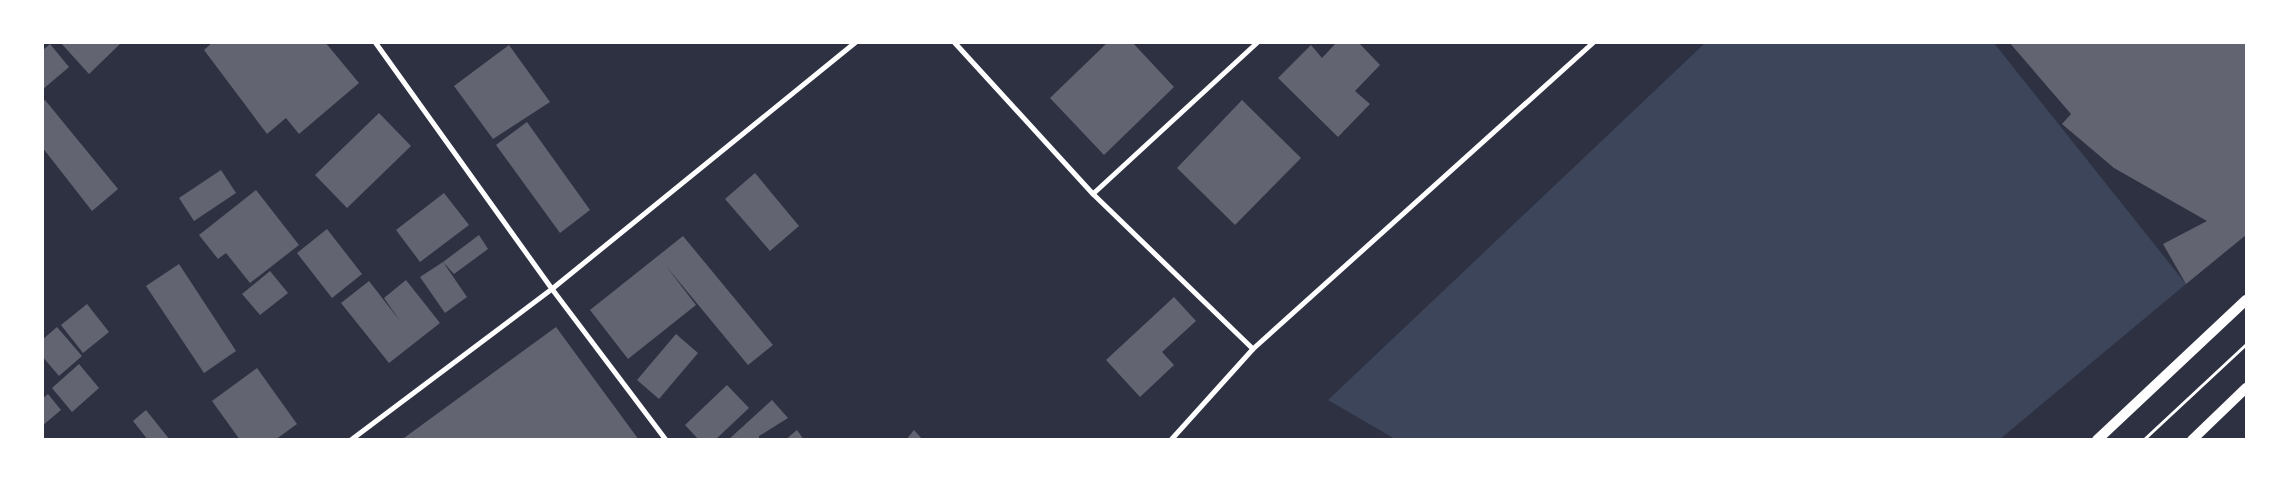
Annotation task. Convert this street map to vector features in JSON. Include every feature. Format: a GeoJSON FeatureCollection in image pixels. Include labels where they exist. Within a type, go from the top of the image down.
{"type":"FeatureCollection","features":[{"type":"Feature","properties":{"kind":"main road"},"geometry":{"type":"LineString","coordinates":[[2097,440],[2246,300]]}},
{"type":"Feature","properties":{"kind":"main road"},"geometry":{"type":"LineString","coordinates":[[2192,440],[2246,388]]}},
{"type":"Feature","properties":{"kind":"street"},"geometry":{"type":"LineString","coordinates":[[375,42],[552,289],[666,440]]}},
{"type":"Feature","properties":{"kind":"street"},"geometry":{"type":"LineString","coordinates":[[351,440],[552,289],[856,42]]}},
{"type":"Feature","properties":{"kind":"street"},"geometry":{"type":"LineString","coordinates":[[954,42],[1093,194],[1253,349]]}},
{"type":"Feature","properties":{"kind":"street"},"geometry":{"type":"LineString","coordinates":[[1093,194],[1258,42]]}},
{"type":"Feature","properties":{"kind":"street"},"geometry":{"type":"LineString","coordinates":[[1171,440],[1253,349],[1594,42]]}},
{"type":"Feature","properties":{"kind":"path"},"geometry":{"type":"LineString","coordinates":[[2144,440],[2246,345]]}},
{"type":"Feature","properties":{"kind":"shaded area"},"geometry":{"type":"Polygon","coordinates":[[[1705,43],[1994,43],[2186,284],[2000,439],[1395,439],[1328,400],[1705,43]]]}},
{"type":"Feature","properties":{"kind":"building"},"geometry":{"type":"Polygon","coordinates":[[[60,42],[118,42],[120,44],[89,74],[60,42]]]}},
{"type":"Feature","properties":{"kind":"building"},"geometry":{"type":"Polygon","coordinates":[[[213,42],[325,42],[359,83],[299,134],[286,118],[267,134],[204,50],[213,42]]]}},
{"type":"Feature","properties":{"kind":"building"},"geometry":{"type":"Polygon","coordinates":[[[1108,42],[1132,42],[1174,87],[1104,155],[1050,98],[1108,42]]]}},
{"type":"Feature","properties":{"kind":"building"},"geometry":{"type":"Polygon","coordinates":[[[1337,42],[1358,42],[1380,65],[1355,91],[1370,104],[1338,137],[1278,78],[1311,45],[1322,58],[1337,42]]]}},
{"type":"Feature","properties":{"kind":"building"},"geometry":{"type":"Polygon","coordinates":[[[2009,42],[2246,42],[2246,235],[2186,284],[2163,244],[2207,221],[2114,168],[2062,124],[2071,114],[2009,42]]]}},
{"type":"Feature","properties":{"kind":"building"},"geometry":{"type":"Polygon","coordinates":[[[50,44],[69,67],[42,90],[42,51],[50,44]]]}},
{"type":"Feature","properties":{"kind":"building"},"geometry":{"type":"Polygon","coordinates":[[[509,45],[550,102],[493,139],[454,86],[509,45]]]}},
{"type":"Feature","properties":{"kind":"building"},"geometry":{"type":"Polygon","coordinates":[[[45,100],[118,189],[92,211],[42,147],[42,101],[45,100]]]}},
{"type":"Feature","properties":{"kind":"building"},"geometry":{"type":"Polygon","coordinates":[[[1242,100],[1301,158],[1235,225],[1177,168],[1242,100]]]}},
{"type":"Feature","properties":{"kind":"building"},"geometry":{"type":"Polygon","coordinates":[[[379,113],[411,146],[347,208],[315,175],[379,113]]]}},
{"type":"Feature","properties":{"kind":"building"},"geometry":{"type":"Polygon","coordinates":[[[527,122],[590,210],[560,233],[496,145],[527,122]]]}},
{"type":"Feature","properties":{"kind":"building"},"geometry":{"type":"Polygon","coordinates":[[[221,170],[236,193],[194,221],[179,198],[221,170]]]}},
{"type":"Feature","properties":{"kind":"building"},"geometry":{"type":"Polygon","coordinates":[[[755,173],[799,226],[770,251],[725,199],[755,173]]]}},
{"type":"Feature","properties":{"kind":"building"},"geometry":{"type":"Polygon","coordinates":[[[256,190],[299,245],[250,283],[226,253],[218,259],[199,235],[256,190]]]}},
{"type":"Feature","properties":{"kind":"building"},"geometry":{"type":"Polygon","coordinates":[[[444,193],[469,225],[420,262],[396,230],[444,193]]]}},
{"type":"Feature","properties":{"kind":"building"},"geometry":{"type":"Polygon","coordinates":[[[327,229],[362,274],[332,298],[297,253],[327,229]]]}},
{"type":"Feature","properties":{"kind":"building"},"geometry":{"type":"Polygon","coordinates":[[[479,235],[488,249],[454,274],[443,262],[479,235]]]}},
{"type":"Feature","properties":{"kind":"building"},"geometry":{"type":"Polygon","coordinates":[[[683,236],[773,345],[748,365],[666,266],[696,305],[628,359],[590,310],[683,236]]]}},
{"type":"Feature","properties":{"kind":"building"},"geometry":{"type":"Polygon","coordinates":[[[443,262],[467,297],[445,313],[420,277],[443,262]]]}},
{"type":"Feature","properties":{"kind":"building"},"geometry":{"type":"Polygon","coordinates":[[[179,264],[236,351],[204,373],[146,286],[179,264]]]}},
{"type":"Feature","properties":{"kind":"building"},"geometry":{"type":"Polygon","coordinates":[[[270,271],[288,293],[260,315],[242,294],[270,271]]]}},
{"type":"Feature","properties":{"kind":"building"},"geometry":{"type":"Polygon","coordinates":[[[406,280],[440,323],[389,363],[341,303],[369,281],[400,321],[384,298],[406,280]]]}},
{"type":"Feature","properties":{"kind":"building"},"geometry":{"type":"Polygon","coordinates":[[[1174,297],[1196,321],[1162,352],[1174,365],[1140,397],[1106,360],[1174,297]]]}},
{"type":"Feature","properties":{"kind":"building"},"geometry":{"type":"Polygon","coordinates":[[[87,304],[109,332],[83,353],[61,325],[87,304]]]}},
{"type":"Feature","properties":{"kind":"building"},"geometry":{"type":"Polygon","coordinates":[[[57,327],[82,356],[59,376],[42,356],[42,340],[57,327]]]}},
{"type":"Feature","properties":{"kind":"building"},"geometry":{"type":"Polygon","coordinates":[[[556,327],[639,440],[404,438],[556,327]]]}},
{"type":"Feature","properties":{"kind":"building"},"geometry":{"type":"Polygon","coordinates":[[[676,334],[698,353],[659,399],[637,380],[676,334]]]}},
{"type":"Feature","properties":{"kind":"building"},"geometry":{"type":"Polygon","coordinates":[[[79,364],[99,388],[72,412],[52,388],[79,364]]]}},
{"type":"Feature","properties":{"kind":"building"},"geometry":{"type":"Polygon","coordinates":[[[257,368],[297,424],[275,440],[240,440],[212,401],[257,368]]]}},
{"type":"Feature","properties":{"kind":"building"},"geometry":{"type":"Polygon","coordinates":[[[727,385],[749,408],[715,440],[699,440],[685,425],[727,385]]]}},
{"type":"Feature","properties":{"kind":"building"},"geometry":{"type":"Polygon","coordinates":[[[48,394],[61,410],[42,426],[42,399],[48,394]]]}},
{"type":"Feature","properties":{"kind":"building"},"geometry":{"type":"Polygon","coordinates":[[[772,400],[788,418],[759,436],[759,440],[728,440],[772,400]]]}},
{"type":"Feature","properties":{"kind":"building"},"geometry":{"type":"Polygon","coordinates":[[[146,410],[170,440],[148,440],[133,421],[146,410]]]}},
{"type":"Feature","properties":{"kind":"building"},"geometry":{"type":"Polygon","coordinates":[[[797,430],[804,440],[785,440],[797,430]]]}},
{"type":"Feature","properties":{"kind":"building"},"geometry":{"type":"Polygon","coordinates":[[[914,430],[923,440],[906,440],[914,430]]]}}]}
